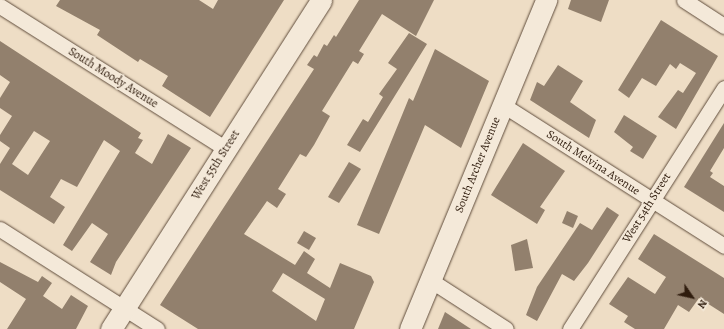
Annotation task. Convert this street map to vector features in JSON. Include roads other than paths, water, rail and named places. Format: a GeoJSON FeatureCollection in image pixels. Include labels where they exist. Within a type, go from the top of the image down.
{"type":"FeatureCollection","features":[{"type":"Feature","properties":{"kind":"main road","name":"West 55th Street"},"geometry":{"type":"LineString","coordinates":[[112,329],[321,0]]}},
{"type":"Feature","properties":{"kind":"main road","name":"South Archer Avenue"},"geometry":{"type":"LineString","coordinates":[[410,329],[546,0]]}},
{"type":"Feature","properties":{"kind":"street"},"geometry":{"type":"LineString","coordinates":[[684,0],[724,26]]}},
{"type":"Feature","properties":{"kind":"street","name":"South Moody Avenue"},"geometry":{"type":"LineString","coordinates":[[0,6],[226,150]]}},
{"type":"Feature","properties":{"kind":"street","name":"West 54th Street"},"geometry":{"type":"LineString","coordinates":[[570,329],[724,88]]}},
{"type":"Feature","properties":{"kind":"street","name":"South Melvina Avenue"},"geometry":{"type":"LineString","coordinates":[[503,105],[724,246]]}},
{"type":"Feature","properties":{"kind":"street"},"geometry":{"type":"LineString","coordinates":[[0,229],[157,329]]}},
{"type":"Feature","properties":{"kind":"street"},"geometry":{"type":"LineString","coordinates":[[430,280],[506,329]]}}]}
